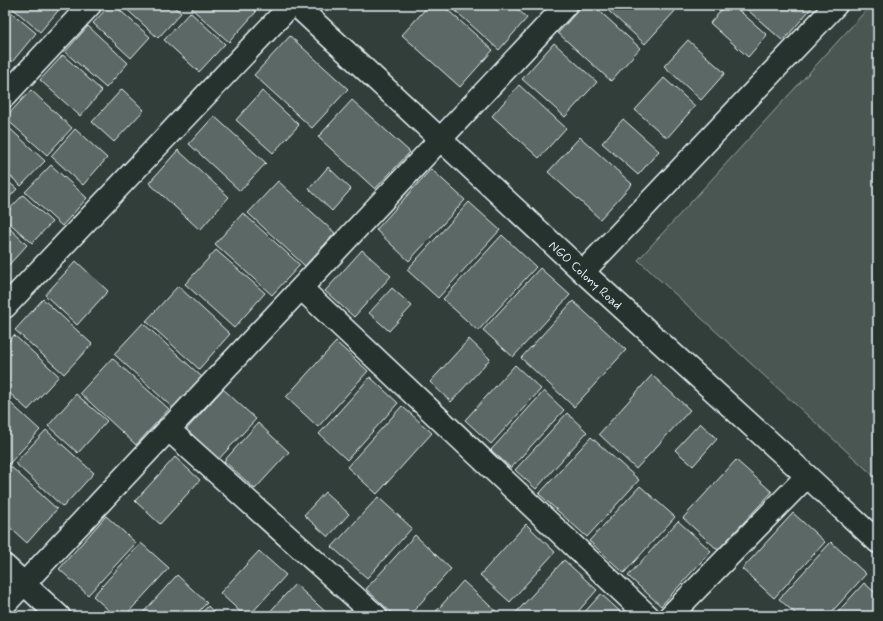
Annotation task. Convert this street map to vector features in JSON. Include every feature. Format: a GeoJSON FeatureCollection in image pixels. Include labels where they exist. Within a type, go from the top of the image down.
{"type":"FeatureCollection","features":[{"type":"Feature","properties":{"kind":"street"},"geometry":{"type":"LineString","coordinates":[[5,96],[90,5]]}},
{"type":"Feature","properties":{"kind":"street"},"geometry":{"type":"LineString","coordinates":[[5,307],[291,5]]}},
{"type":"Feature","properties":{"kind":"street","name":"NGO Colony Road"},"geometry":{"type":"LineString","coordinates":[[296,5],[583,272],[878,542]]}},
{"type":"Feature","properties":{"kind":"street"},"geometry":{"type":"LineString","coordinates":[[5,604],[566,5]]}},
{"type":"Feature","properties":{"kind":"street"},"geometry":{"type":"LineString","coordinates":[[583,272],[836,5]]}},
{"type":"Feature","properties":{"kind":"street"},"geometry":{"type":"LineString","coordinates":[[302,288],[648,616]]}},
{"type":"Feature","properties":{"kind":"street"},"geometry":{"type":"LineString","coordinates":[[168,429],[376,616]]}},
{"type":"Feature","properties":{"kind":"street"},"geometry":{"type":"LineString","coordinates":[[670,616],[807,476]]}},
{"type":"Feature","properties":{"kind":"street"},"geometry":{"type":"LineString","coordinates":[[5,566],[59,616]]}},
{"type":"Feature","properties":{"kind":"shaded area"},"geometry":{"type":"Polygon","coordinates":[[[871,5],[878,5],[878,480],[638,260],[871,5]]]}},
{"type":"Feature","properties":{"kind":"building"},"geometry":{"type":"Polygon","coordinates":[[[9,5],[61,5],[62,6],[40,32],[9,5]]]}},
{"type":"Feature","properties":{"kind":"building"},"geometry":{"type":"Polygon","coordinates":[[[110,5],[114,5],[150,37],[131,58],[93,23],[110,5]]]}},
{"type":"Feature","properties":{"kind":"building"},"geometry":{"type":"Polygon","coordinates":[[[122,5],[172,5],[181,13],[158,38],[122,5]]]}},
{"type":"Feature","properties":{"kind":"building"},"geometry":{"type":"Polygon","coordinates":[[[195,5],[249,5],[256,12],[229,42],[192,9],[195,5]]]}},
{"type":"Feature","properties":{"kind":"building"},"geometry":{"type":"Polygon","coordinates":[[[429,5],[442,5],[493,50],[460,87],[402,35],[429,5]]]}},
{"type":"Feature","properties":{"kind":"building"},"geometry":{"type":"Polygon","coordinates":[[[449,5],[513,5],[527,18],[499,50],[449,5]]]}},
{"type":"Feature","properties":{"kind":"building"},"geometry":{"type":"Polygon","coordinates":[[[583,5],[593,5],[640,48],[611,81],[558,33],[583,5]]]}},
{"type":"Feature","properties":{"kind":"building"},"geometry":{"type":"Polygon","coordinates":[[[602,5],[668,5],[675,11],[645,44],[602,5]]]}},
{"type":"Feature","properties":{"kind":"building"},"geometry":{"type":"Polygon","coordinates":[[[725,5],[733,5],[767,35],[748,57],[710,23],[725,5]]]}},
{"type":"Feature","properties":{"kind":"building"},"geometry":{"type":"Polygon","coordinates":[[[742,5],[814,5],[783,41],[742,5]]]}},
{"type":"Feature","properties":{"kind":"building"},"geometry":{"type":"Polygon","coordinates":[[[5,7],[36,33],[12,62],[5,56],[5,7]]]}},
{"type":"Feature","properties":{"kind":"building"},"geometry":{"type":"Polygon","coordinates":[[[190,12],[225,44],[199,72],[164,40],[190,12]]]}},
{"type":"Feature","properties":{"kind":"building"},"geometry":{"type":"Polygon","coordinates":[[[88,26],[128,63],[106,88],[65,52],[88,26]]]}},
{"type":"Feature","properties":{"kind":"building"},"geometry":{"type":"Polygon","coordinates":[[[290,36],[348,89],[312,128],[254,75],[290,36]]]}},
{"type":"Feature","properties":{"kind":"building"},"geometry":{"type":"Polygon","coordinates":[[[688,40],[725,73],[701,100],[664,66],[688,40]]]}},
{"type":"Feature","properties":{"kind":"building"},"geometry":{"type":"Polygon","coordinates":[[[554,43],[597,82],[565,117],[522,79],[554,43]]]}},
{"type":"Feature","properties":{"kind":"building"},"geometry":{"type":"Polygon","coordinates":[[[63,55],[102,91],[80,116],[40,80],[63,55]]]}},
{"type":"Feature","properties":{"kind":"building"},"geometry":{"type":"Polygon","coordinates":[[[664,78],[695,106],[667,138],[635,110],[664,78]]]}},
{"type":"Feature","properties":{"kind":"building"},"geometry":{"type":"Polygon","coordinates":[[[519,85],[566,128],[539,158],[492,116],[519,85]]]}},
{"type":"Feature","properties":{"kind":"building"},"geometry":{"type":"Polygon","coordinates":[[[122,89],[144,110],[114,142],[92,122],[122,89]]]}},
{"type":"Feature","properties":{"kind":"building"},"geometry":{"type":"Polygon","coordinates":[[[31,90],[72,128],[47,155],[5,118],[31,90]]]}},
{"type":"Feature","properties":{"kind":"building"},"geometry":{"type":"Polygon","coordinates":[[[262,91],[299,125],[273,153],[236,120],[262,91]]]}},
{"type":"Feature","properties":{"kind":"building"},"geometry":{"type":"Polygon","coordinates":[[[352,100],[410,152],[375,189],[318,137],[352,100]]]}},
{"type":"Feature","properties":{"kind":"building"},"geometry":{"type":"Polygon","coordinates":[[[214,116],[266,163],[240,191],[189,144],[214,116]]]}},
{"type":"Feature","properties":{"kind":"building"},"geometry":{"type":"Polygon","coordinates":[[[623,119],[659,151],[638,175],[602,143],[623,119]]]}},
{"type":"Feature","properties":{"kind":"building"},"geometry":{"type":"Polygon","coordinates":[[[5,124],[45,161],[21,186],[5,171],[5,124]]]}},
{"type":"Feature","properties":{"kind":"building"},"geometry":{"type":"Polygon","coordinates":[[[75,129],[107,158],[83,185],[51,156],[75,129]]]}},
{"type":"Feature","properties":{"kind":"building"},"geometry":{"type":"Polygon","coordinates":[[[580,137],[632,184],[600,219],[548,172],[580,137]]]}},
{"type":"Feature","properties":{"kind":"building"},"geometry":{"type":"Polygon","coordinates":[[[178,150],[229,197],[200,230],[149,183],[178,150]]]}},
{"type":"Feature","properties":{"kind":"building"},"geometry":{"type":"Polygon","coordinates":[[[51,165],[87,198],[62,226],[25,192],[51,165]]]}},
{"type":"Feature","properties":{"kind":"building"},"geometry":{"type":"Polygon","coordinates":[[[328,167],[351,189],[332,211],[309,189],[328,167]]]}},
{"type":"Feature","properties":{"kind":"building"},"geometry":{"type":"Polygon","coordinates":[[[431,169],[465,200],[409,261],[376,230],[431,169]]]}},
{"type":"Feature","properties":{"kind":"building"},"geometry":{"type":"Polygon","coordinates":[[[5,179],[17,189],[5,202],[5,179]]]}},
{"type":"Feature","properties":{"kind":"building"},"geometry":{"type":"Polygon","coordinates":[[[278,181],[335,233],[305,266],[248,213],[278,181]]]}},
{"type":"Feature","properties":{"kind":"building"},"geometry":{"type":"Polygon","coordinates":[[[23,195],[52,222],[32,243],[5,219],[5,214],[23,195]]]}},
{"type":"Feature","properties":{"kind":"building"},"geometry":{"type":"Polygon","coordinates":[[[469,202],[500,230],[438,298],[407,270],[469,202]]]}},
{"type":"Feature","properties":{"kind":"building"},"geometry":{"type":"Polygon","coordinates":[[[243,213],[300,265],[272,295],[215,244],[243,213]]]}},
{"type":"Feature","properties":{"kind":"building"},"geometry":{"type":"Polygon","coordinates":[[[5,224],[27,245],[5,269],[5,224]]]}},
{"type":"Feature","properties":{"kind":"building"},"geometry":{"type":"Polygon","coordinates":[[[502,235],[536,267],[478,331],[443,299],[502,235]]]}},
{"type":"Feature","properties":{"kind":"building"},"geometry":{"type":"Polygon","coordinates":[[[216,250],[265,293],[234,328],[185,284],[216,250]]]}},
{"type":"Feature","properties":{"kind":"building"},"geometry":{"type":"Polygon","coordinates":[[[362,250],[391,276],[354,317],[325,291],[362,250]]]}},
{"type":"Feature","properties":{"kind":"building"},"geometry":{"type":"Polygon","coordinates":[[[76,261],[108,291],[77,325],[45,295],[76,261]]]}},
{"type":"Feature","properties":{"kind":"building"},"geometry":{"type":"Polygon","coordinates":[[[540,268],[570,295],[513,357],[483,330],[540,268]]]}},
{"type":"Feature","properties":{"kind":"building"},"geometry":{"type":"Polygon","coordinates":[[[178,286],[230,334],[199,369],[146,321],[178,286]]]}},
{"type":"Feature","properties":{"kind":"building"},"geometry":{"type":"Polygon","coordinates":[[[392,288],[412,306],[389,331],[369,313],[392,288]]]}},
{"type":"Feature","properties":{"kind":"building"},"geometry":{"type":"Polygon","coordinates":[[[43,299],[92,344],[64,374],[15,330],[43,299]]]}},
{"type":"Feature","properties":{"kind":"building"},"geometry":{"type":"Polygon","coordinates":[[[573,301],[626,350],[574,407],[521,358],[573,301]]]}},
{"type":"Feature","properties":{"kind":"building"},"geometry":{"type":"Polygon","coordinates":[[[143,323],[202,377],[174,409],[114,354],[143,323]]]}},
{"type":"Feature","properties":{"kind":"building"},"geometry":{"type":"Polygon","coordinates":[[[14,335],[59,376],[28,410],[5,389],[5,346],[14,335]]]}},
{"type":"Feature","properties":{"kind":"building"},"geometry":{"type":"Polygon","coordinates":[[[469,339],[490,359],[451,402],[430,382],[469,339]]]}},
{"type":"Feature","properties":{"kind":"building"},"geometry":{"type":"Polygon","coordinates":[[[336,342],[368,371],[318,427],[286,397],[336,342]]]}},
{"type":"Feature","properties":{"kind":"building"},"geometry":{"type":"Polygon","coordinates":[[[112,358],[169,409],[136,445],[80,393],[112,358]]]}},
{"type":"Feature","properties":{"kind":"building"},"geometry":{"type":"Polygon","coordinates":[[[515,365],[541,389],[491,444],[465,420],[515,365]]]}},
{"type":"Feature","properties":{"kind":"building"},"geometry":{"type":"Polygon","coordinates":[[[652,375],[690,410],[636,469],[599,434],[652,375]]]}},
{"type":"Feature","properties":{"kind":"building"},"geometry":{"type":"Polygon","coordinates":[[[370,377],[398,403],[347,460],[319,434],[370,377]]]}},
{"type":"Feature","properties":{"kind":"building"},"geometry":{"type":"Polygon","coordinates":[[[223,389],[256,419],[217,461],[185,431],[223,389]]]}},
{"type":"Feature","properties":{"kind":"building"},"geometry":{"type":"Polygon","coordinates":[[[544,391],[564,410],[511,468],[491,450],[544,391]]]}},
{"type":"Feature","properties":{"kind":"building"},"geometry":{"type":"Polygon","coordinates":[[[76,394],[107,421],[78,453],[48,426],[76,394]]]}},
{"type":"Feature","properties":{"kind":"building"},"geometry":{"type":"Polygon","coordinates":[[[5,398],[40,430],[9,464],[5,460],[5,398]]]}},
{"type":"Feature","properties":{"kind":"building"},"geometry":{"type":"Polygon","coordinates":[[[402,406],[432,433],[377,494],[347,467],[402,406]]]}},
{"type":"Feature","properties":{"kind":"building"},"geometry":{"type":"Polygon","coordinates":[[[567,413],[587,432],[536,489],[515,470],[567,413]]]}},
{"type":"Feature","properties":{"kind":"building"},"geometry":{"type":"Polygon","coordinates":[[[258,423],[289,452],[255,489],[224,461],[258,423]]]}},
{"type":"Feature","properties":{"kind":"building"},"geometry":{"type":"Polygon","coordinates":[[[700,423],[717,439],[693,466],[675,450],[700,423]]]}},
{"type":"Feature","properties":{"kind":"building"},"geometry":{"type":"Polygon","coordinates":[[[46,430],[94,473],[63,507],[15,463],[46,430]]]}},
{"type":"Feature","properties":{"kind":"building"},"geometry":{"type":"Polygon","coordinates":[[[591,437],[639,480],[587,537],[539,494],[591,437]]]}},
{"type":"Feature","properties":{"kind":"building"},"geometry":{"type":"Polygon","coordinates":[[[175,457],[200,480],[160,524],[135,501],[175,457]]]}},
{"type":"Feature","properties":{"kind":"building"},"geometry":{"type":"Polygon","coordinates":[[[736,460],[772,492],[718,550],[683,518],[736,460]]]}},
{"type":"Feature","properties":{"kind":"building"},"geometry":{"type":"Polygon","coordinates":[[[9,465],[57,509],[27,543],[5,523],[5,470],[9,465]]]}},
{"type":"Feature","properties":{"kind":"building"},"geometry":{"type":"Polygon","coordinates":[[[640,486],[675,517],[624,573],[589,541],[640,486]]]}},
{"type":"Feature","properties":{"kind":"building"},"geometry":{"type":"Polygon","coordinates":[[[325,492],[349,514],[328,537],[304,515],[325,492]]]}},
{"type":"Feature","properties":{"kind":"building"},"geometry":{"type":"Polygon","coordinates":[[[378,497],[412,528],[367,578],[332,547],[378,497]]]}},
{"type":"Feature","properties":{"kind":"building"},"geometry":{"type":"Polygon","coordinates":[[[793,513],[825,542],[774,598],[742,569],[793,513]]]}},
{"type":"Feature","properties":{"kind":"building"},"geometry":{"type":"Polygon","coordinates":[[[106,516],[136,543],[88,595],[59,569],[106,516]]]}},
{"type":"Feature","properties":{"kind":"building"},"geometry":{"type":"Polygon","coordinates":[[[678,521],[711,551],[661,606],[628,576],[678,521]]]}},
{"type":"Feature","properties":{"kind":"building"},"geometry":{"type":"Polygon","coordinates":[[[526,524],[555,552],[510,602],[480,575],[526,524]]]}},
{"type":"Feature","properties":{"kind":"building"},"geometry":{"type":"Polygon","coordinates":[[[415,535],[451,569],[409,616],[395,616],[366,589],[415,535]]]}},
{"type":"Feature","properties":{"kind":"building"},"geometry":{"type":"Polygon","coordinates":[[[831,542],[866,574],[828,616],[798,616],[779,599],[831,542]]]}},
{"type":"Feature","properties":{"kind":"building"},"geometry":{"type":"Polygon","coordinates":[[[141,543],[169,568],[125,616],[115,616],[93,596],[141,543]]]}},
{"type":"Feature","properties":{"kind":"building"},"geometry":{"type":"Polygon","coordinates":[[[259,551],[286,575],[249,616],[245,616],[220,593],[259,551]]]}},
{"type":"Feature","properties":{"kind":"building"},"geometry":{"type":"Polygon","coordinates":[[[564,560],[597,590],[574,616],[513,616],[564,560]]]}},
{"type":"Feature","properties":{"kind":"building"},"geometry":{"type":"Polygon","coordinates":[[[177,575],[207,603],[194,616],[140,616],[177,575]]]}},
{"type":"Feature","properties":{"kind":"building"},"geometry":{"type":"Polygon","coordinates":[[[463,581],[501,616],[432,616],[463,581]]]}},
{"type":"Feature","properties":{"kind":"building"},"geometry":{"type":"Polygon","coordinates":[[[864,583],[878,595],[878,616],[834,616],[864,583]]]}},
{"type":"Feature","properties":{"kind":"building"},"geometry":{"type":"Polygon","coordinates":[[[295,584],[329,615],[266,616],[295,584]]]}},
{"type":"Feature","properties":{"kind":"building"},"geometry":{"type":"Polygon","coordinates":[[[601,594],[625,616],[581,616],[601,594]]]}},
{"type":"Feature","properties":{"kind":"building"},"geometry":{"type":"Polygon","coordinates":[[[208,606],[218,616],[199,616],[208,606]]]}}]}
